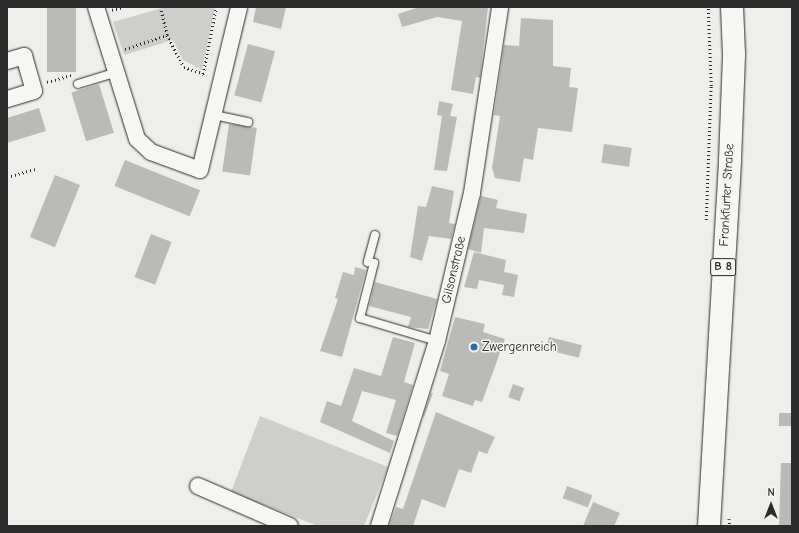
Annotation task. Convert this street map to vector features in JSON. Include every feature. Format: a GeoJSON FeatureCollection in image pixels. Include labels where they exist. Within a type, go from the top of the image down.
{"type":"FeatureCollection","features":[{"type":"Feature","properties":{"kind":"main road","name":"Frankfurter Straße"},"geometry":{"type":"LineString","coordinates":[[709,526],[730,145],[734,54],[732,7]]}},
{"type":"Feature","properties":{"kind":"street"},"geometry":{"type":"LineString","coordinates":[[96,7],[109,54],[137,139],[151,152],[200,170],[239,7]]}},
{"type":"Feature","properties":{"kind":"street","name":"Gilsonstraße"},"geometry":{"type":"LineString","coordinates":[[379,526],[437,341],[472,193],[500,7]]}},
{"type":"Feature","properties":{"kind":"street"},"geometry":{"type":"LineString","coordinates":[[7,61],[24,56],[34,91],[7,99]]}},
{"type":"Feature","properties":{"kind":"street"},"geometry":{"type":"LineString","coordinates":[[198,486],[290,526]]}},
{"type":"Feature","properties":{"kind":"lane"},"geometry":{"type":"LineString","coordinates":[[78,84],[115,73]]}},
{"type":"Feature","properties":{"kind":"lane"},"geometry":{"type":"LineString","coordinates":[[214,114],[248,122]]}},
{"type":"Feature","properties":{"kind":"lane"},"geometry":{"type":"LineString","coordinates":[[375,235],[368,262],[374,263],[360,318],[437,341]]}},
{"type":"Feature","properties":{"kind":"path"},"geometry":{"type":"LineString","coordinates":[[160,7],[167,35],[184,68],[223,79]]}},
{"type":"Feature","properties":{"kind":"path"},"geometry":{"type":"LineString","coordinates":[[203,74],[216,7]]}},
{"type":"Feature","properties":{"kind":"path"},"geometry":{"type":"LineString","coordinates":[[706,227],[711,86],[708,7]]}},
{"type":"Feature","properties":{"kind":"path"},"geometry":{"type":"LineString","coordinates":[[109,54],[167,35]]}},
{"type":"Feature","properties":{"kind":"path"},"geometry":{"type":"LineString","coordinates":[[7,177],[35,169]]}},
{"type":"Feature","properties":{"kind":"shaded area"},"geometry":{"type":"Polygon","coordinates":[[[166,7],[215,7],[202,70],[183,60],[173,40],[124,55],[113,22],[166,7]]]}},
{"type":"Feature","properties":{"kind":"shaded area"},"geometry":{"type":"Polygon","coordinates":[[[260,416],[388,467],[364,526],[318,526],[231,492],[260,416]]]}},
{"type":"Feature","properties":{"kind":"building"},"geometry":{"type":"Polygon","coordinates":[[[47,7],[76,7],[76,72],[47,72],[47,7]]]}},
{"type":"Feature","properties":{"kind":"building"},"geometry":{"type":"Polygon","coordinates":[[[256,7],[286,7],[281,29],[253,22],[256,7]]]}},
{"type":"Feature","properties":{"kind":"building"},"geometry":{"type":"Polygon","coordinates":[[[419,7],[488,7],[480,78],[476,77],[473,94],[451,90],[462,21],[437,17],[402,27],[398,14],[419,7]]]}},
{"type":"Feature","properties":{"kind":"building"},"geometry":{"type":"Polygon","coordinates":[[[521,18],[553,20],[553,66],[571,68],[569,87],[578,88],[572,132],[538,128],[533,160],[524,158],[520,182],[495,178],[492,168],[500,116],[494,115],[504,45],[519,46],[521,18]]]}},
{"type":"Feature","properties":{"kind":"building"},"geometry":{"type":"Polygon","coordinates":[[[248,44],[275,51],[261,102],[234,95],[248,44]]]}},
{"type":"Feature","properties":{"kind":"building"},"geometry":{"type":"Polygon","coordinates":[[[99,84],[114,133],[86,141],[71,92],[99,84]]]}},
{"type":"Feature","properties":{"kind":"building"},"geometry":{"type":"Polygon","coordinates":[[[439,101],[453,104],[450,116],[457,117],[447,171],[434,170],[442,116],[437,115],[439,101]]]}},
{"type":"Feature","properties":{"kind":"building"},"geometry":{"type":"Polygon","coordinates":[[[39,108],[46,131],[7,143],[7,118],[39,108]]]}},
{"type":"Feature","properties":{"kind":"building"},"geometry":{"type":"Polygon","coordinates":[[[229,124],[257,128],[250,175],[222,172],[229,124]]]}},
{"type":"Feature","properties":{"kind":"building"},"geometry":{"type":"Polygon","coordinates":[[[604,144],[632,148],[629,167],[601,163],[604,144]]]}},
{"type":"Feature","properties":{"kind":"building"},"geometry":{"type":"Polygon","coordinates":[[[125,160],[200,190],[190,216],[115,186],[125,160]]]}},
{"type":"Feature","properties":{"kind":"building"},"geometry":{"type":"Polygon","coordinates":[[[55,175],[80,185],[55,247],[30,237],[55,175]]]}},
{"type":"Feature","properties":{"kind":"building"},"geometry":{"type":"Polygon","coordinates":[[[432,186],[454,191],[449,223],[455,224],[451,239],[429,236],[422,261],[410,257],[418,206],[426,207],[432,186]]]}},
{"type":"Feature","properties":{"kind":"building"},"geometry":{"type":"Polygon","coordinates":[[[481,196],[498,200],[496,208],[527,214],[524,233],[484,228],[481,253],[468,249],[481,196]]]}},
{"type":"Feature","properties":{"kind":"building"},"geometry":{"type":"Polygon","coordinates":[[[151,234],[172,242],[155,285],[135,277],[151,234]]]}},
{"type":"Feature","properties":{"kind":"building"},"geometry":{"type":"Polygon","coordinates":[[[474,252],[506,260],[504,272],[518,275],[514,297],[502,295],[504,285],[479,280],[477,289],[464,287],[474,252]]]}},
{"type":"Feature","properties":{"kind":"building"},"geometry":{"type":"Polygon","coordinates":[[[355,267],[366,270],[342,357],[320,351],[338,299],[335,298],[343,272],[354,275],[355,267]]]}},
{"type":"Feature","properties":{"kind":"building"},"geometry":{"type":"Polygon","coordinates":[[[375,282],[437,299],[428,329],[408,327],[411,317],[369,306],[375,282]]]}},
{"type":"Feature","properties":{"kind":"building"},"geometry":{"type":"Polygon","coordinates":[[[455,317],[485,324],[483,332],[505,339],[482,402],[475,400],[473,406],[442,396],[449,374],[440,371],[455,317]]]}},
{"type":"Feature","properties":{"kind":"building"},"geometry":{"type":"Polygon","coordinates":[[[393,337],[415,343],[404,382],[413,385],[397,436],[386,433],[396,400],[362,391],[352,421],[394,441],[390,453],[320,422],[327,401],[341,406],[354,368],[381,376],[393,337]]]}},
{"type":"Feature","properties":{"kind":"building"},"geometry":{"type":"Polygon","coordinates":[[[549,337],[582,345],[579,358],[546,350],[549,337]]]}},
{"type":"Feature","properties":{"kind":"building"},"geometry":{"type":"Polygon","coordinates":[[[513,384],[524,388],[519,401],[508,397],[513,384]]]}},
{"type":"Feature","properties":{"kind":"building"},"geometry":{"type":"Polygon","coordinates":[[[431,393],[433,393],[424,417],[423,416],[431,393]]]}},
{"type":"Feature","properties":{"kind":"building"},"geometry":{"type":"Polygon","coordinates":[[[436,412],[495,437],[487,454],[479,451],[471,473],[459,469],[445,508],[422,499],[413,526],[389,526],[396,507],[403,509],[436,412]]]}},
{"type":"Feature","properties":{"kind":"building"},"geometry":{"type":"Polygon","coordinates":[[[779,413],[792,413],[792,426],[779,426],[779,413]]]}},
{"type":"Feature","properties":{"kind":"building"},"geometry":{"type":"Polygon","coordinates":[[[781,463],[792,463],[792,526],[779,526],[781,463]]]}},
{"type":"Feature","properties":{"kind":"building"},"geometry":{"type":"Polygon","coordinates":[[[567,486],[592,495],[588,507],[563,498],[567,486]]]}},
{"type":"Feature","properties":{"kind":"building"},"geometry":{"type":"Polygon","coordinates":[[[593,502],[620,513],[614,526],[583,526],[593,502]]]}},
{"type":"Feature","properties":{"kind":"place","name":"Zwergenreich"},"geometry":{"type":"Point","coordinates":[474,347]}}]}
